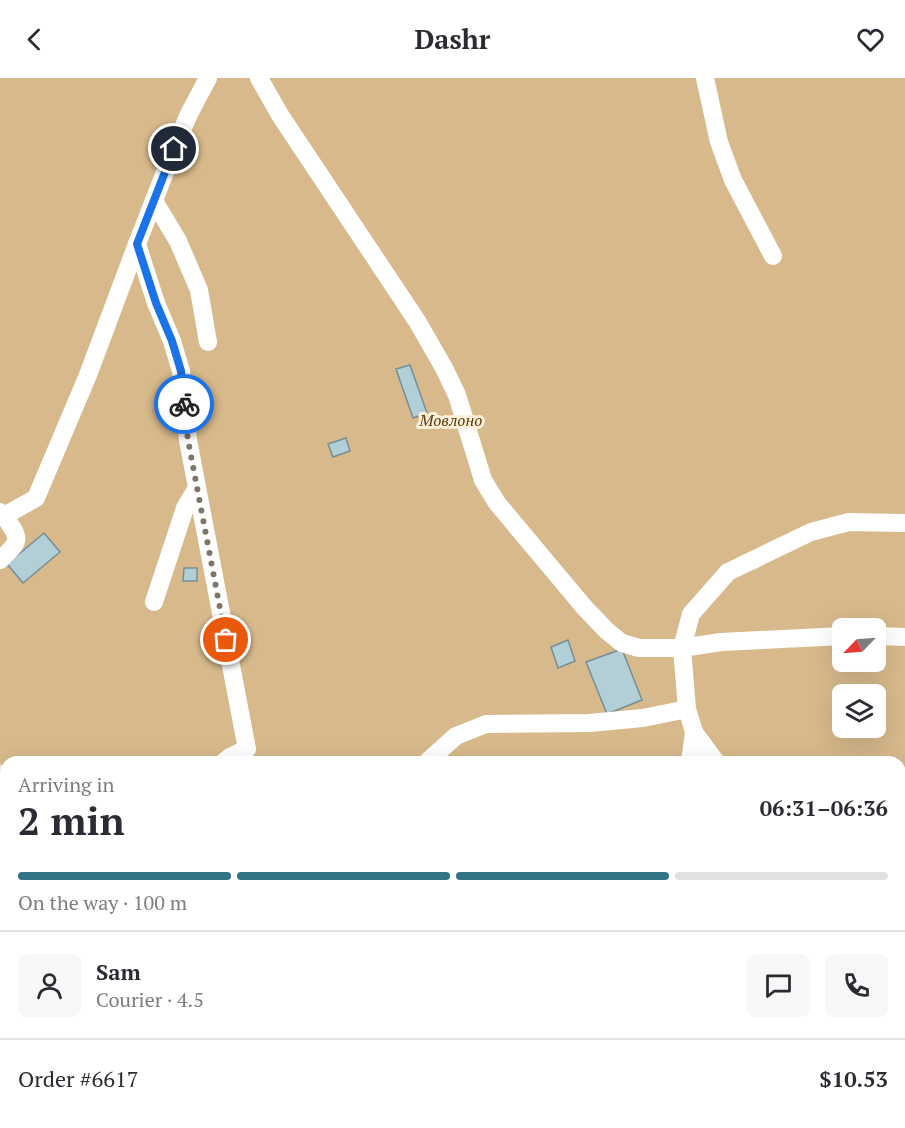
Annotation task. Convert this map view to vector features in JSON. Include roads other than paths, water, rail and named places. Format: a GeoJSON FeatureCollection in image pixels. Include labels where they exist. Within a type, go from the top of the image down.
{"type":"FeatureCollection","features":[{"type":"Feature","properties":{"kind":"street"},"geometry":{"type":"LineString","coordinates":[[0,560],[16,544],[17,537],[2,514],[36,498],[88,375],[189,114],[208,78]]}},
{"type":"Feature","properties":{"kind":"street"},"geometry":{"type":"LineString","coordinates":[[259,78],[280,115],[417,321],[444,368],[457,395],[483,480],[496,503],[576,598],[607,631],[622,642],[639,648],[682,648],[721,642],[832,637]]}},
{"type":"Feature","properties":{"kind":"street"},"geometry":{"type":"LineString","coordinates":[[705,78],[719,142],[734,180],[773,256]]}},
{"type":"Feature","properties":{"kind":"street"},"geometry":{"type":"LineString","coordinates":[[154,201],[178,241],[199,290],[208,342]]}},
{"type":"Feature","properties":{"kind":"street"},"geometry":{"type":"LineString","coordinates":[[137,244],[181,371],[188,440],[251,756]]}},
{"type":"Feature","properties":{"kind":"street"},"geometry":{"type":"LineString","coordinates":[[154,602],[185,508],[197,488]]}},
{"type":"Feature","properties":{"kind":"street"},"geometry":{"type":"LineString","coordinates":[[712,756],[694,732],[687,710],[682,648],[691,614],[728,572],[811,532],[849,522],[905,523]]}},
{"type":"Feature","properties":{"kind":"street"},"geometry":{"type":"LineString","coordinates":[[886,636],[905,637]]}},
{"type":"Feature","properties":{"kind":"street"},"geometry":{"type":"LineString","coordinates":[[434,756],[456,736],[486,724],[589,723],[643,718],[687,710]]}},
{"type":"Feature","properties":{"kind":"street"},"geometry":{"type":"LineString","coordinates":[[691,756],[694,732]]}},
{"type":"Feature","properties":{"kind":"park label","name":"Мовлоно"},"geometry":{"type":"Point","coordinates":[451,420]}}]}
